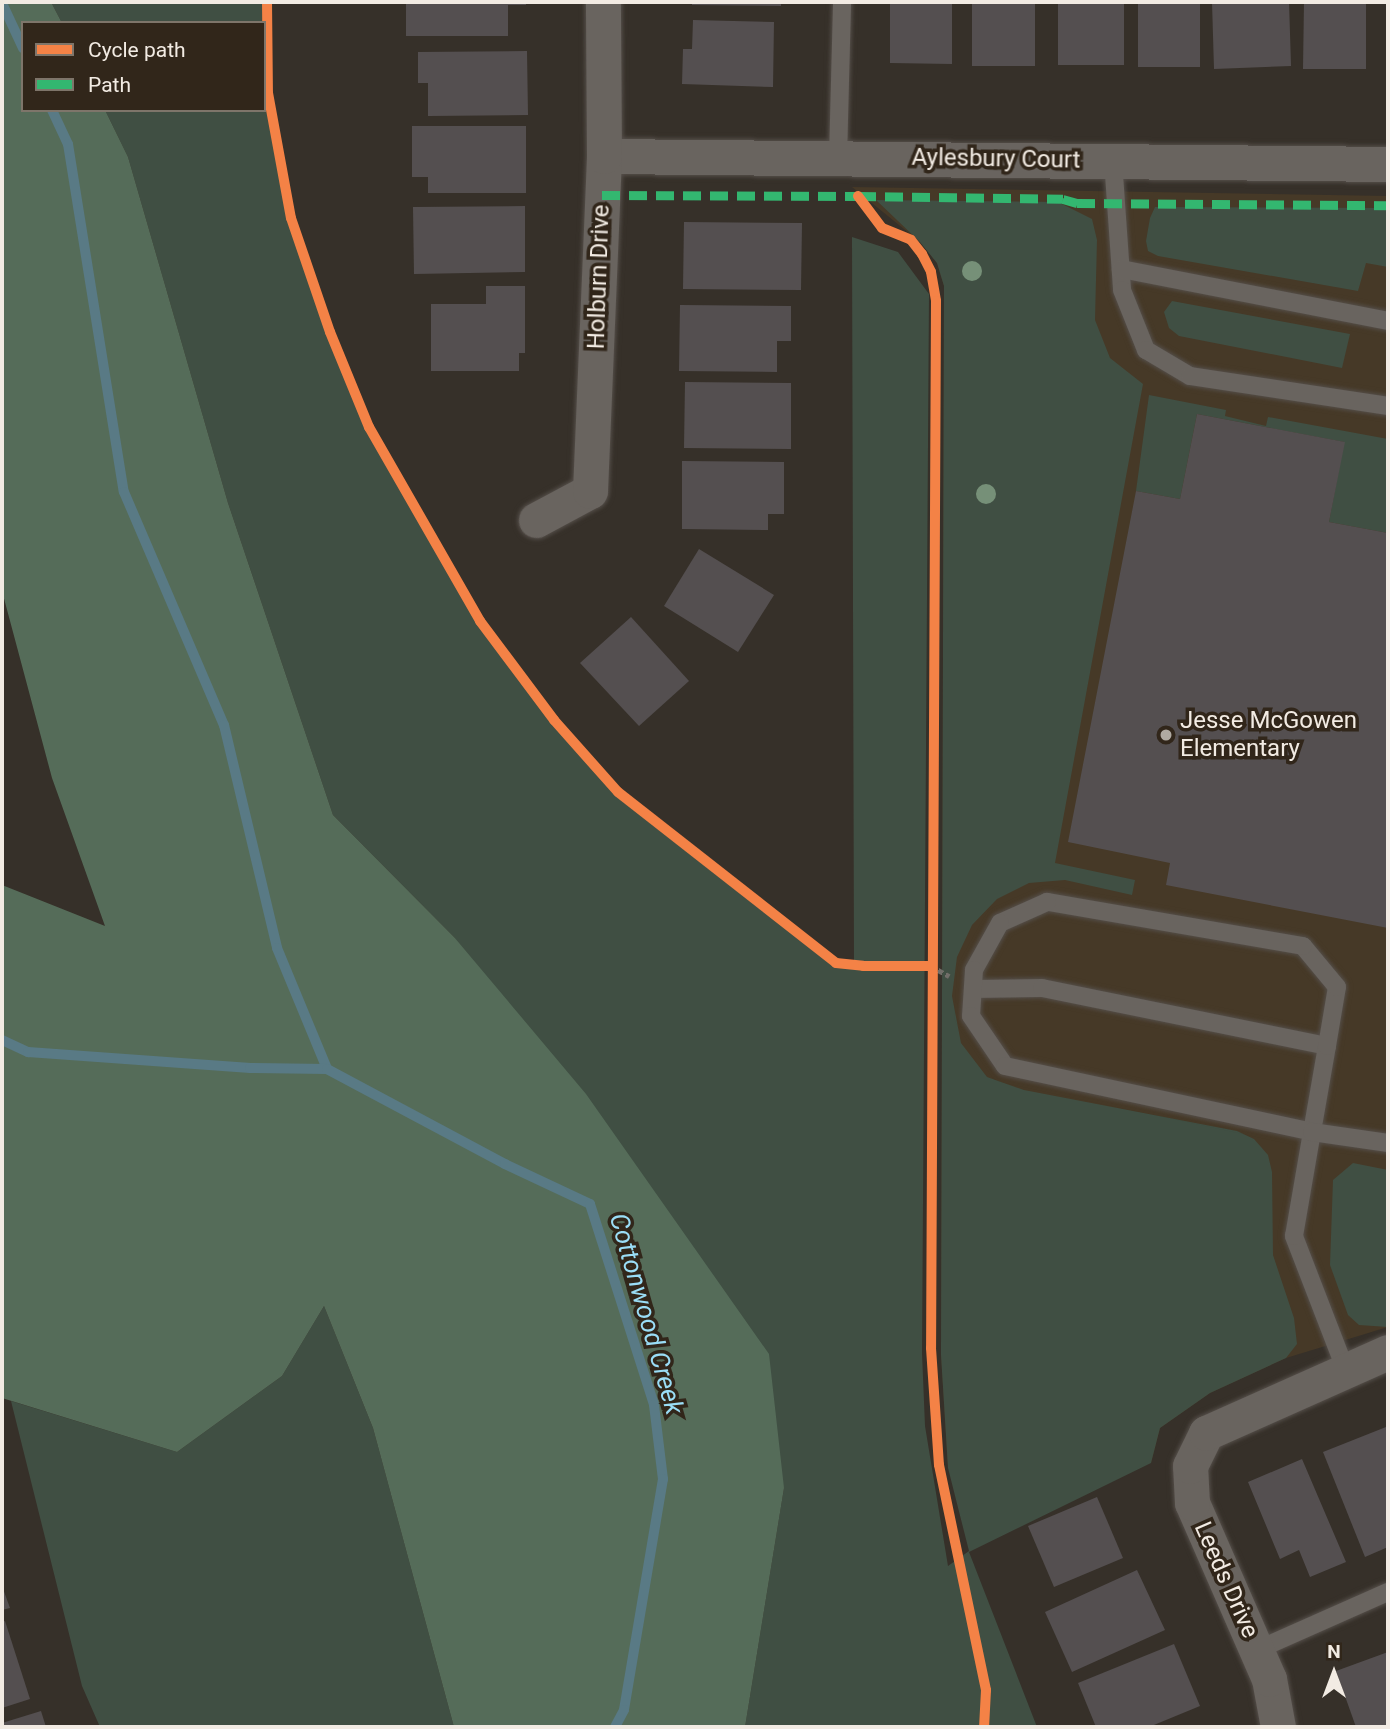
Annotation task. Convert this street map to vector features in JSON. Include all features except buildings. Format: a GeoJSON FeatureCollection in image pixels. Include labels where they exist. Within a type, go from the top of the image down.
{"type":"FeatureCollection","features":[{"type":"Feature","properties":{"kind":"street","name":"Holburn Drive"},"geometry":{"type":"LineString","coordinates":[[536,520],[590,491],[604,156],[603,2]]}},
{"type":"Feature","properties":{"kind":"street","name":"Aylesbury Court"},"geometry":{"type":"LineString","coordinates":[[604,156],[1388,164]]}},
{"type":"Feature","properties":{"kind":"street"},"geometry":{"type":"LineString","coordinates":[[1346,1371],[1388,1352]]}},
{"type":"Feature","properties":{"kind":"street","name":"Leeds Drive"},"geometry":{"type":"LineString","coordinates":[[1278,1727],[1269,1679],[1192,1503],[1190,1466],[1206,1433],[1346,1371]]}},
{"type":"Feature","properties":{"kind":"lane"},"geometry":{"type":"LineString","coordinates":[[838,158],[842,2]]}},
{"type":"Feature","properties":{"kind":"lane"},"geometry":{"type":"LineString","coordinates":[[1113,160],[1122,290],[1146,350],[1190,376],[1388,407]]}},
{"type":"Feature","properties":{"kind":"lane"},"geometry":{"type":"LineString","coordinates":[[1121,269],[1388,321]]}},
{"type":"Feature","properties":{"kind":"lane"},"geometry":{"type":"LineString","coordinates":[[1346,1371],[1294,1236],[1312,1132],[1327,1046],[1337,987],[1303,946],[1047,902],[1000,923],[974,970],[971,1016],[1005,1066],[1312,1132],[1388,1143]]}},
{"type":"Feature","properties":{"kind":"lane"},"geometry":{"type":"LineString","coordinates":[[973,989],[1042,988],[1327,1046]]}},
{"type":"Feature","properties":{"kind":"lane"},"geometry":{"type":"LineString","coordinates":[[1257,1650],[1388,1592]]}},
{"type":"Feature","properties":{"kind":"path"},"geometry":{"type":"LineString","coordinates":[[931,952],[931,979]]}},
{"type":"Feature","properties":{"kind":"path"},"geometry":{"type":"LineString","coordinates":[[917,966],[931,966]]}},
{"type":"Feature","properties":{"kind":"shaded area","name":"Jesse McGowen Elementary"},"geometry":{"type":"Polygon","coordinates":[[[852,187],[1388,196],[1388,1327],[1286,1358],[1210,1393],[1160,1428],[1151,1463],[948,1468],[941,1355],[944,286],[937,263],[920,242],[852,187]]]}},
{"type":"Feature","properties":{"kind":"green space"},"geometry":{"type":"Polygon","coordinates":[[[2,2],[51,2],[61,21],[21,21],[21,112],[106,112],[128,157],[228,503],[333,815],[454,937],[586,1094],[769,1354],[784,1488],[745,1727],[454,1727],[373,1428],[324,1306],[282,1376],[177,1452],[2,1398],[2,885],[105,926],[52,778],[2,591],[2,2]]]}},
{"type":"Feature","properties":{"kind":"green space"},"geometry":{"type":"Polygon","coordinates":[[[51,2],[267,2],[268,93],[291,218],[330,332],[369,427],[480,621],[554,720],[618,792],[836,963],[854,965],[852,237],[898,252],[929,294],[922,1353],[925,1426],[948,1566],[969,1551],[948,1468],[941,1355],[944,286],[937,263],[920,242],[876,200],[1058,202],[1092,219],[1097,240],[1095,320],[1110,358],[1143,384],[1055,863],[1135,880],[1132,895],[1065,880],[1029,883],[997,899],[972,925],[957,957],[952,996],[961,1043],[987,1077],[1024,1090],[1237,1131],[1254,1139],[1268,1155],[1272,1172],[1273,1255],[1294,1318],[1297,1344],[1286,1358],[1210,1393],[1160,1428],[1151,1463],[969,1552],[1037,1727],[745,1727],[784,1488],[454,937],[333,815],[228,503],[128,157],[106,112],[266,112],[266,21],[61,21],[51,2]]]}},
{"type":"Feature","properties":{"kind":"green space"},"geometry":{"type":"Polygon","coordinates":[[[1155,207],[1388,208],[1388,267],[1366,263],[1358,291],[1158,256],[1148,251],[1146,241],[1155,207]]]}},
{"type":"Feature","properties":{"kind":"green space"},"geometry":{"type":"Polygon","coordinates":[[[1172,301],[1350,334],[1342,368],[1179,336],[1169,328],[1164,312],[1172,301]]]}},
{"type":"Feature","properties":{"kind":"green space"},"geometry":{"type":"Polygon","coordinates":[[[1149,395],[1226,410],[1225,416],[1266,426],[1268,417],[1388,439],[1388,533],[1329,522],[1344,442],[1197,414],[1180,499],[1136,491],[1149,395]]]}},
{"type":"Feature","properties":{"kind":"green space"},"geometry":{"type":"Polygon","coordinates":[[[1353,1163],[1388,1170],[1388,1327],[1359,1325],[1348,1315],[1330,1265],[1333,1180],[1353,1163]]]}},
{"type":"Feature","properties":{"kind":"green space"},"geometry":{"type":"Polygon","coordinates":[[[324,1306],[373,1428],[454,1727],[100,1727],[82,1686],[11,1401],[177,1452],[282,1376],[324,1306]]]}},
{"type":"Feature","properties":{"kind":"waterway"},"geometry":{"type":"LineString","coordinates":[[2,3],[21,44]]}},
{"type":"Feature","properties":{"kind":"waterway"},"geometry":{"type":"LineString","coordinates":[[53,112],[68,144],[124,492],[224,725],[277,948],[327,1069]]}},
{"type":"Feature","properties":{"kind":"waterway","name":"Cottonwood Creek"},"geometry":{"type":"LineString","coordinates":[[2,1040],[28,1052],[250,1068],[327,1069],[505,1164],[590,1204],[654,1405],[663,1479],[624,1710],[615,1727]]}},
{"type":"Feature","properties":{"kind":"marked path"},"geometry":{"type":"LineString","coordinates":[[602,195],[858,196],[1063,199],[1077,203],[1388,205]]}},
{"type":"Feature","properties":{"kind":"cycle path"},"geometry":{"type":"LineString","coordinates":[[267,2],[268,93],[291,218],[330,332],[369,427],[480,621],[554,720],[618,792],[836,963],[863,966],[931,966]]}},
{"type":"Feature","properties":{"kind":"cycle path"},"geometry":{"type":"LineString","coordinates":[[858,196],[882,228],[911,240],[922,254],[931,272],[936,301],[931,1348],[939,1465],[986,1690],[984,1727]]}},
{"type":"Feature","properties":{"kind":"place","name":"Jesse McGowen Elementary"},"geometry":{"type":"Point","coordinates":[1166,735]}}]}
